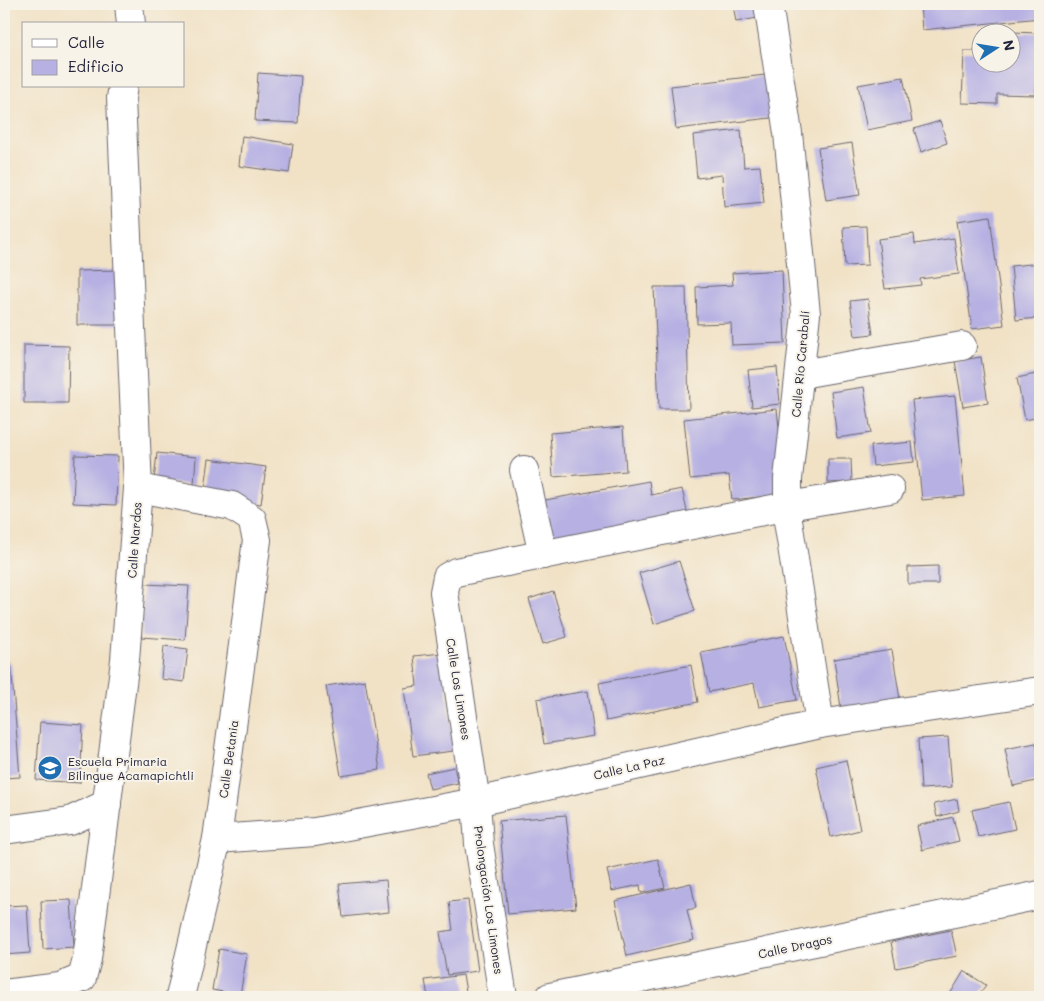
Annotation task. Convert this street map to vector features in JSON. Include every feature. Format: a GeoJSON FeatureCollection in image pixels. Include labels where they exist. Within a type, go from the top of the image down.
{"type":"FeatureCollection","features":[{"type":"Feature","properties":{"kind":"street"},"geometry":{"type":"LineString","coordinates":[[129,4],[131,22]]}},
{"type":"Feature","properties":{"kind":"street","name":"Calle Río Carabalí"},"geometry":{"type":"LineString","coordinates":[[768,4],[788,133],[806,314],[801,374],[788,479],[788,521],[820,724]]}},
{"type":"Feature","properties":{"kind":"street","name":"Calle Nardos"},"geometry":{"type":"LineString","coordinates":[[4,994],[60,987],[82,978],[88,959],[125,660],[138,488],[122,92]]}},
{"type":"Feature","properties":{"kind":"street"},"geometry":{"type":"LineString","coordinates":[[801,374],[962,346]]}},
{"type":"Feature","properties":{"kind":"street"},"geometry":{"type":"LineString","coordinates":[[524,470],[543,555],[788,506],[890,489]]}},
{"type":"Feature","properties":{"kind":"street","name":"Calle Betania"},"geometry":{"type":"LineString","coordinates":[[138,488],[232,506],[252,519],[257,540],[217,839],[180,997]]}},
{"type":"Feature","properties":{"kind":"street","name":"Calle Los Limones"},"geometry":{"type":"LineString","coordinates":[[476,802],[444,592],[447,577],[456,572],[543,555]]}},
{"type":"Feature","properties":{"kind":"street","name":"Calle La Paz"},"geometry":{"type":"LineString","coordinates":[[217,839],[315,832],[476,802],[820,724],[1040,692]]}},
{"type":"Feature","properties":{"kind":"street","name":"Prolongación Los Limones"},"geometry":{"type":"LineString","coordinates":[[476,802],[479,844],[503,997]]}},
{"type":"Feature","properties":{"kind":"street"},"geometry":{"type":"LineString","coordinates":[[4,830],[70,821],[108,804]]}},
{"type":"Feature","properties":{"kind":"street","name":"Calle Dragos"},"geometry":{"type":"LineString","coordinates":[[550,997],[1040,895]]}},
{"type":"Feature","properties":{"kind":"building"},"geometry":{"type":"Polygon","coordinates":[[[733,4],[754,4],[757,18],[736,22],[733,4]]]}},
{"type":"Feature","properties":{"kind":"building"},"geometry":{"type":"Polygon","coordinates":[[[920,4],[1040,4],[1040,18],[1001,22],[972,22],[972,25],[922,30],[920,4]]]}},
{"type":"Feature","properties":{"kind":"building"},"geometry":{"type":"Polygon","coordinates":[[[1022,32],[1038,33],[1036,95],[997,94],[997,104],[962,103],[964,51],[972,51],[972,72],[1022,72],[1022,32]]]}},
{"type":"Feature","properties":{"kind":"building"},"geometry":{"type":"Polygon","coordinates":[[[258,73],[301,76],[298,123],[255,121],[258,73]]]}},
{"type":"Feature","properties":{"kind":"building"},"geometry":{"type":"Polygon","coordinates":[[[774,74],[779,117],[676,129],[671,86],[774,74]]]}},
{"type":"Feature","properties":{"kind":"building"},"geometry":{"type":"Polygon","coordinates":[[[903,77],[912,121],[867,130],[858,85],[903,77]]]}},
{"type":"Feature","properties":{"kind":"building"},"geometry":{"type":"Polygon","coordinates":[[[940,121],[947,143],[921,152],[914,129],[940,121]]]}},
{"type":"Feature","properties":{"kind":"building"},"geometry":{"type":"Polygon","coordinates":[[[741,130],[744,167],[760,166],[764,203],[724,207],[722,175],[697,178],[693,135],[741,130]]]}},
{"type":"Feature","properties":{"kind":"building"},"geometry":{"type":"Polygon","coordinates":[[[242,136],[293,144],[289,173],[239,166],[242,136]]]}},
{"type":"Feature","properties":{"kind":"building"},"geometry":{"type":"Polygon","coordinates":[[[852,143],[860,195],[826,200],[818,148],[852,143]]]}},
{"type":"Feature","properties":{"kind":"building"},"geometry":{"type":"Polygon","coordinates":[[[990,216],[1004,325],[972,329],[957,221],[990,216]]]}},
{"type":"Feature","properties":{"kind":"building"},"geometry":{"type":"Polygon","coordinates":[[[866,226],[868,265],[845,266],[843,227],[866,226]]]}},
{"type":"Feature","properties":{"kind":"building"},"geometry":{"type":"Polygon","coordinates":[[[914,234],[915,244],[954,238],[959,274],[920,279],[921,285],[885,289],[878,239],[914,234]]]}},
{"type":"Feature","properties":{"kind":"building"},"geometry":{"type":"Polygon","coordinates":[[[1040,263],[1040,318],[1016,320],[1011,266],[1040,263]]]}},
{"type":"Feature","properties":{"kind":"building"},"geometry":{"type":"Polygon","coordinates":[[[118,270],[118,325],[77,325],[77,271],[118,270]]]}},
{"type":"Feature","properties":{"kind":"building"},"geometry":{"type":"Polygon","coordinates":[[[782,270],[785,343],[732,345],[731,323],[697,324],[696,287],[733,285],[732,273],[782,270]]]}},
{"type":"Feature","properties":{"kind":"building"},"geometry":{"type":"Polygon","coordinates":[[[654,287],[686,287],[689,409],[659,409],[654,287]]]}},
{"type":"Feature","properties":{"kind":"building"},"geometry":{"type":"Polygon","coordinates":[[[868,299],[873,334],[855,336],[850,301],[868,299]]]}},
{"type":"Feature","properties":{"kind":"building"},"geometry":{"type":"Polygon","coordinates":[[[24,345],[69,346],[68,403],[24,403],[24,345]]]}},
{"type":"Feature","properties":{"kind":"building"},"geometry":{"type":"Polygon","coordinates":[[[981,357],[988,403],[963,407],[955,361],[981,357]]]}},
{"type":"Feature","properties":{"kind":"building"},"geometry":{"type":"Polygon","coordinates":[[[777,367],[780,404],[752,407],[748,370],[777,367]]]}},
{"type":"Feature","properties":{"kind":"building"},"geometry":{"type":"Polygon","coordinates":[[[1040,373],[1040,417],[1025,420],[1017,378],[1040,373]]]}},
{"type":"Feature","properties":{"kind":"building"},"geometry":{"type":"Polygon","coordinates":[[[864,387],[871,433],[837,438],[831,392],[864,387]]]}},
{"type":"Feature","properties":{"kind":"building"},"geometry":{"type":"Polygon","coordinates":[[[955,396],[965,496],[922,500],[912,400],[955,396]]]}},
{"type":"Feature","properties":{"kind":"building"},"geometry":{"type":"Polygon","coordinates":[[[777,409],[786,494],[732,500],[729,475],[690,479],[684,419],[777,409]]]}},
{"type":"Feature","properties":{"kind":"building"},"geometry":{"type":"Polygon","coordinates":[[[623,427],[626,471],[553,477],[550,433],[623,427]]]}},
{"type":"Feature","properties":{"kind":"building"},"geometry":{"type":"Polygon","coordinates":[[[912,442],[914,462],[873,466],[871,446],[912,442]]]}},
{"type":"Feature","properties":{"kind":"building"},"geometry":{"type":"Polygon","coordinates":[[[157,453],[196,457],[194,485],[154,481],[157,453]]]}},
{"type":"Feature","properties":{"kind":"building"},"geometry":{"type":"Polygon","coordinates":[[[75,455],[118,456],[116,505],[73,503],[75,455]]]}},
{"type":"Feature","properties":{"kind":"building"},"geometry":{"type":"Polygon","coordinates":[[[209,459],[266,467],[261,504],[204,496],[209,459]]]}},
{"type":"Feature","properties":{"kind":"building"},"geometry":{"type":"Polygon","coordinates":[[[828,459],[851,459],[852,482],[828,483],[828,459]]]}},
{"type":"Feature","properties":{"kind":"building"},"geometry":{"type":"Polygon","coordinates":[[[649,481],[651,495],[682,489],[689,520],[548,546],[540,501],[649,481]]]}},
{"type":"Feature","properties":{"kind":"building"},"geometry":{"type":"Polygon","coordinates":[[[679,561],[695,611],[654,624],[639,573],[679,561]]]}},
{"type":"Feature","properties":{"kind":"building"},"geometry":{"type":"Polygon","coordinates":[[[938,566],[938,584],[908,584],[908,567],[938,566]]]}},
{"type":"Feature","properties":{"kind":"building"},"geometry":{"type":"Polygon","coordinates":[[[144,584],[189,586],[185,640],[141,637],[144,584]]]}},
{"type":"Feature","properties":{"kind":"building"},"geometry":{"type":"Polygon","coordinates":[[[553,591],[567,637],[543,644],[529,599],[553,591]]]}},
{"type":"Feature","properties":{"kind":"building"},"geometry":{"type":"Polygon","coordinates":[[[784,636],[797,700],[759,707],[754,683],[709,692],[701,652],[784,636]]]}},
{"type":"Feature","properties":{"kind":"building"},"geometry":{"type":"Polygon","coordinates":[[[164,646],[188,649],[184,682],[161,679],[164,646]]]}},
{"type":"Feature","properties":{"kind":"building"},"geometry":{"type":"Polygon","coordinates":[[[892,650],[900,699],[841,708],[834,659],[892,650]]]}},
{"type":"Feature","properties":{"kind":"building"},"geometry":{"type":"Polygon","coordinates":[[[442,653],[454,751],[413,756],[404,688],[417,686],[414,656],[442,653]]]}},
{"type":"Feature","properties":{"kind":"building"},"geometry":{"type":"Polygon","coordinates":[[[11,663],[20,777],[4,778],[4,664],[11,663]]]}},
{"type":"Feature","properties":{"kind":"building"},"geometry":{"type":"Polygon","coordinates":[[[691,665],[698,702],[606,721],[599,683],[691,665]]]}},
{"type":"Feature","properties":{"kind":"building"},"geometry":{"type":"Polygon","coordinates":[[[365,680],[380,770],[341,776],[326,686],[365,680]]]}},
{"type":"Feature","properties":{"kind":"building"},"geometry":{"type":"Polygon","coordinates":[[[588,691],[594,736],[544,744],[537,699],[588,691]]]}},
{"type":"Feature","properties":{"kind":"building"},"geometry":{"type":"Polygon","coordinates":[[[40,722],[83,725],[80,783],[36,780],[40,722]]]}},
{"type":"Feature","properties":{"kind":"building"},"geometry":{"type":"Polygon","coordinates":[[[948,737],[952,787],[921,789],[918,739],[948,737]]]}},
{"type":"Feature","properties":{"kind":"building"},"geometry":{"type":"Polygon","coordinates":[[[1036,743],[1040,764],[1040,780],[1013,786],[1005,749],[1036,743]]]}},
{"type":"Feature","properties":{"kind":"building"},"geometry":{"type":"Polygon","coordinates":[[[846,760],[860,830],[831,837],[816,767],[846,760]]]}},
{"type":"Feature","properties":{"kind":"building"},"geometry":{"type":"Polygon","coordinates":[[[454,767],[458,783],[430,789],[426,773],[454,767]]]}},
{"type":"Feature","properties":{"kind":"building"},"geometry":{"type":"Polygon","coordinates":[[[957,799],[959,811],[937,817],[934,804],[957,799]]]}},
{"type":"Feature","properties":{"kind":"building"},"geometry":{"type":"Polygon","coordinates":[[[1009,802],[1015,829],[978,837],[972,810],[1009,802]]]}},
{"type":"Feature","properties":{"kind":"building"},"geometry":{"type":"Polygon","coordinates":[[[566,815],[576,908],[508,914],[499,821],[566,815]]]}},
{"type":"Feature","properties":{"kind":"building"},"geometry":{"type":"Polygon","coordinates":[[[953,817],[959,841],[922,850],[917,826],[953,817]]]}},
{"type":"Feature","properties":{"kind":"building"},"geometry":{"type":"Polygon","coordinates":[[[658,859],[665,888],[641,893],[640,885],[612,891],[607,870],[658,859]]]}},
{"type":"Feature","properties":{"kind":"building"},"geometry":{"type":"Polygon","coordinates":[[[386,880],[389,912],[343,917],[339,884],[386,880]]]}},
{"type":"Feature","properties":{"kind":"building"},"geometry":{"type":"Polygon","coordinates":[[[691,883],[696,908],[687,910],[694,940],[627,956],[615,901],[691,883]]]}},
{"type":"Feature","properties":{"kind":"building"},"geometry":{"type":"Polygon","coordinates":[[[71,900],[74,947],[43,949],[41,901],[71,900]]]}},
{"type":"Feature","properties":{"kind":"building"},"geometry":{"type":"Polygon","coordinates":[[[468,900],[478,971],[447,975],[440,932],[453,930],[449,902],[468,900]]]}},
{"type":"Feature","properties":{"kind":"building"},"geometry":{"type":"Polygon","coordinates":[[[27,905],[30,953],[4,955],[4,906],[27,905]]]}},
{"type":"Feature","properties":{"kind":"building"},"geometry":{"type":"Polygon","coordinates":[[[951,930],[957,956],[896,968],[891,942],[951,930]]]}},
{"type":"Feature","properties":{"kind":"building"},"geometry":{"type":"Polygon","coordinates":[[[219,949],[247,954],[240,995],[212,990],[219,949]]]}},
{"type":"Feature","properties":{"kind":"building"},"geometry":{"type":"Polygon","coordinates":[[[964,971],[986,985],[977,997],[950,997],[949,996],[964,971]]]}},
{"type":"Feature","properties":{"kind":"building"},"geometry":{"type":"Polygon","coordinates":[[[463,975],[467,997],[428,997],[425,980],[463,975]]]}},
{"type":"Feature","properties":{"kind":"place","name":"Escuela Primaria Bilingue Acamapichtli"},"geometry":{"type":"Point","coordinates":[50,768]}}]}
